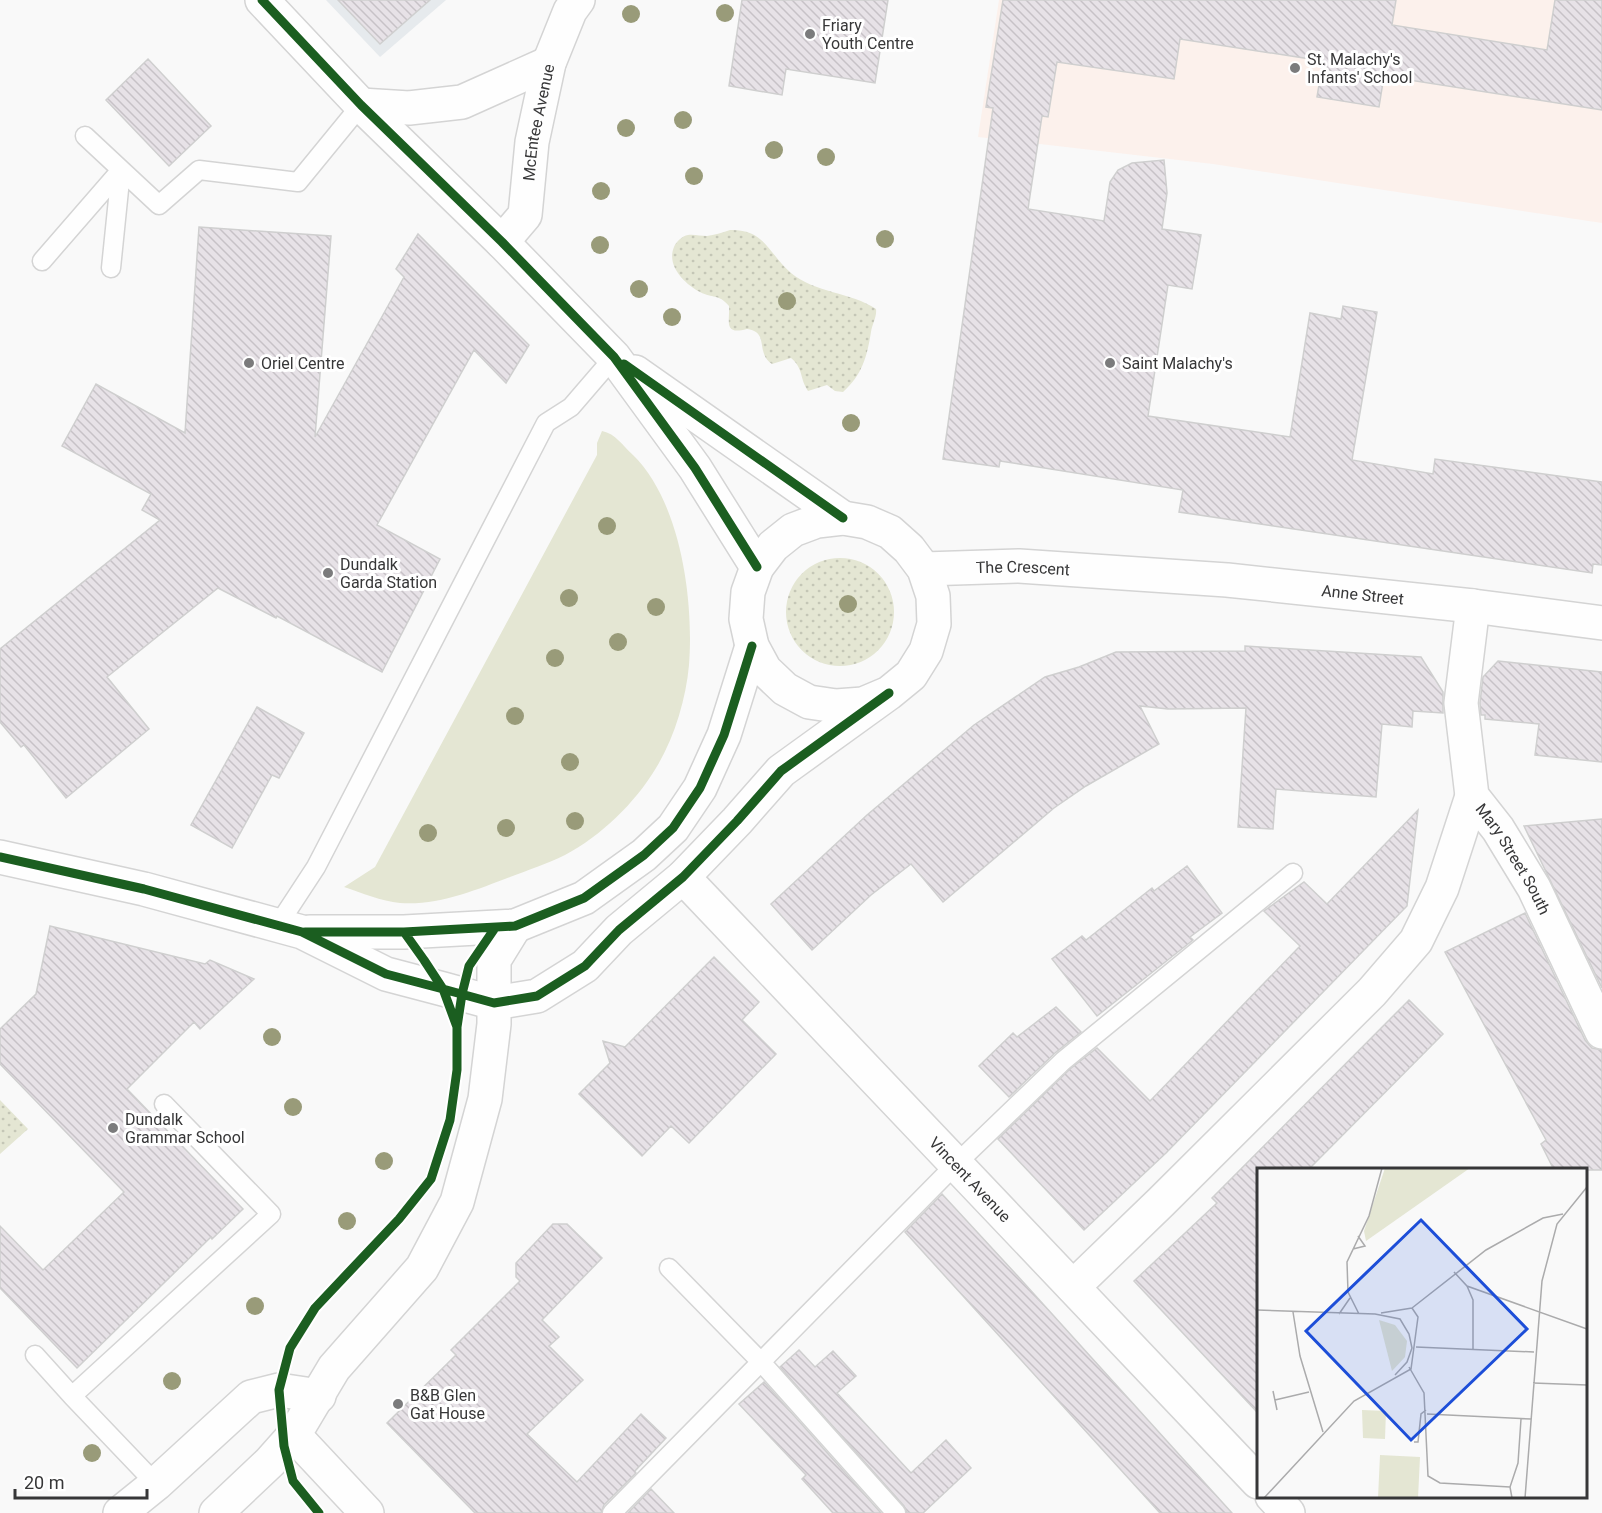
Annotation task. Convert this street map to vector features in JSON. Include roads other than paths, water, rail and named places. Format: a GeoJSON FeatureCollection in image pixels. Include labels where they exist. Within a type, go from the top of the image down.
{"type":"FeatureCollection","features":[{"type":"Feature","properties":{"kind":"main road"},"geometry":{"type":"LineString","coordinates":[[262,0],[361,105],[502,242],[614,357],[694,468],[757,567]]}},
{"type":"Feature","properties":{"kind":"main road","name":"McEntee Avenue"},"geometry":{"type":"LineString","coordinates":[[502,242],[525,215],[532,142],[549,63],[570,11],[578,0]]}},
{"type":"Feature","properties":{"kind":"main road"},"geometry":{"type":"LineString","coordinates":[[361,105],[409,108],[462,102],[549,63]]}},
{"type":"Feature","properties":{"kind":"main road"},"geometry":{"type":"LineString","coordinates":[[614,357],[843,518]]}},
{"type":"Feature","properties":{"kind":"main road"},"geometry":{"type":"LineString","coordinates":[[0,857],[144,889],[290,928],[386,974],[494,1003],[537,996],[585,966],[619,930],[684,876],[781,771],[889,693],[911,675],[926,651],[934,624],[933,596],[924,569],[909,549],[890,532],[867,522],[843,518],[817,521],[793,530],[773,546],[757,567],[748,592],[746,619],[752,646],[765,670],[785,689],[809,702],[836,706],[863,704],[889,693]]}},
{"type":"Feature","properties":{"kind":"main road","name":"The Crescent"},"geometry":{"type":"LineString","coordinates":[[924,569],[1019,566],[1121,573]]}},
{"type":"Feature","properties":{"kind":"main road","name":"Anne Street"},"geometry":{"type":"LineString","coordinates":[[1121,573],[1227,580],[1602,622]]}},
{"type":"Feature","properties":{"kind":"main road","name":"Mary Street South"},"geometry":{"type":"LineString","coordinates":[[1473,606],[1461,703],[1472,796],[1498,830],[1534,888],[1602,1032]]}},
{"type":"Feature","properties":{"kind":"main road"},"geometry":{"type":"LineString","coordinates":[[290,928],[404,932],[516,926],[584,898],[644,855],[673,828],[700,788],[724,735],[752,646]]}},
{"type":"Feature","properties":{"kind":"main road"},"geometry":{"type":"LineString","coordinates":[[1073,1287],[1372,993],[1416,941],[1442,888],[1472,796]]}},
{"type":"Feature","properties":{"kind":"main road","name":"Vincent Avenue"},"geometry":{"type":"LineString","coordinates":[[684,876],[1257,1481]]}},
{"type":"Feature","properties":{"kind":"main road"},"geometry":{"type":"LineString","coordinates":[[216,1513],[270,1462],[294,1435],[334,1368],[422,1268],[457,1202],[485,1100],[494,1024],[494,960],[516,926]]}},
{"type":"Feature","properties":{"kind":"main road"},"geometry":{"type":"LineString","coordinates":[[120,1513],[156,1484],[251,1397],[279,1390],[318,1396]]}},
{"type":"Feature","properties":{"kind":"main road"},"geometry":{"type":"LineString","coordinates":[[294,1435],[367,1513]]}},
{"type":"Feature","properties":{"kind":"main road"},"geometry":{"type":"LineString","coordinates":[[1273,1498],[1288,1513]]}},
{"type":"Feature","properties":{"kind":"lane"},"geometry":{"type":"LineString","coordinates":[[85,136],[159,205],[198,170],[298,182],[361,105]]}},
{"type":"Feature","properties":{"kind":"lane"},"geometry":{"type":"LineString","coordinates":[[42,261],[121,170]]}},
{"type":"Feature","properties":{"kind":"lane"},"geometry":{"type":"LineString","coordinates":[[111,268],[121,170]]}},
{"type":"Feature","properties":{"kind":"lane"},"geometry":{"type":"LineString","coordinates":[[290,928],[316,867],[546,423],[570,407],[614,357]]}},
{"type":"Feature","properties":{"kind":"lane"},"geometry":{"type":"LineString","coordinates":[[612,1513],[956,1164],[1063,1061],[1293,873]]}},
{"type":"Feature","properties":{"kind":"lane"},"geometry":{"type":"LineString","coordinates":[[72,1396],[271,1214],[165,1104]]}},
{"type":"Feature","properties":{"kind":"lane"},"geometry":{"type":"LineString","coordinates":[[669,1268],[761,1362],[896,1513]]}},
{"type":"Feature","properties":{"kind":"lane"},"geometry":{"type":"LineString","coordinates":[[34,1355],[156,1484]]}},
{"type":"Feature","properties":{"kind":"place","name":"Friary Youth Centre"},"geometry":{"type":"Point","coordinates":[810,34]}},
{"type":"Feature","properties":{"kind":"place","name":"St. Malachy's Infants' School"},"geometry":{"type":"Point","coordinates":[1295,68]}},
{"type":"Feature","properties":{"kind":"place","name":"Oriel Centre"},"geometry":{"type":"Point","coordinates":[249,363]}},
{"type":"Feature","properties":{"kind":"place","name":"Saint Malachy's"},"geometry":{"type":"Point","coordinates":[1110,363]}},
{"type":"Feature","properties":{"kind":"place","name":"Dundalk Garda Station"},"geometry":{"type":"Point","coordinates":[328,573]}},
{"type":"Feature","properties":{"kind":"place","name":"Dundalk Grammar School"},"geometry":{"type":"Point","coordinates":[113,1128]}},
{"type":"Feature","properties":{"kind":"place","name":"B&B Glen Gat House"},"geometry":{"type":"Point","coordinates":[398,1404]}}]}
